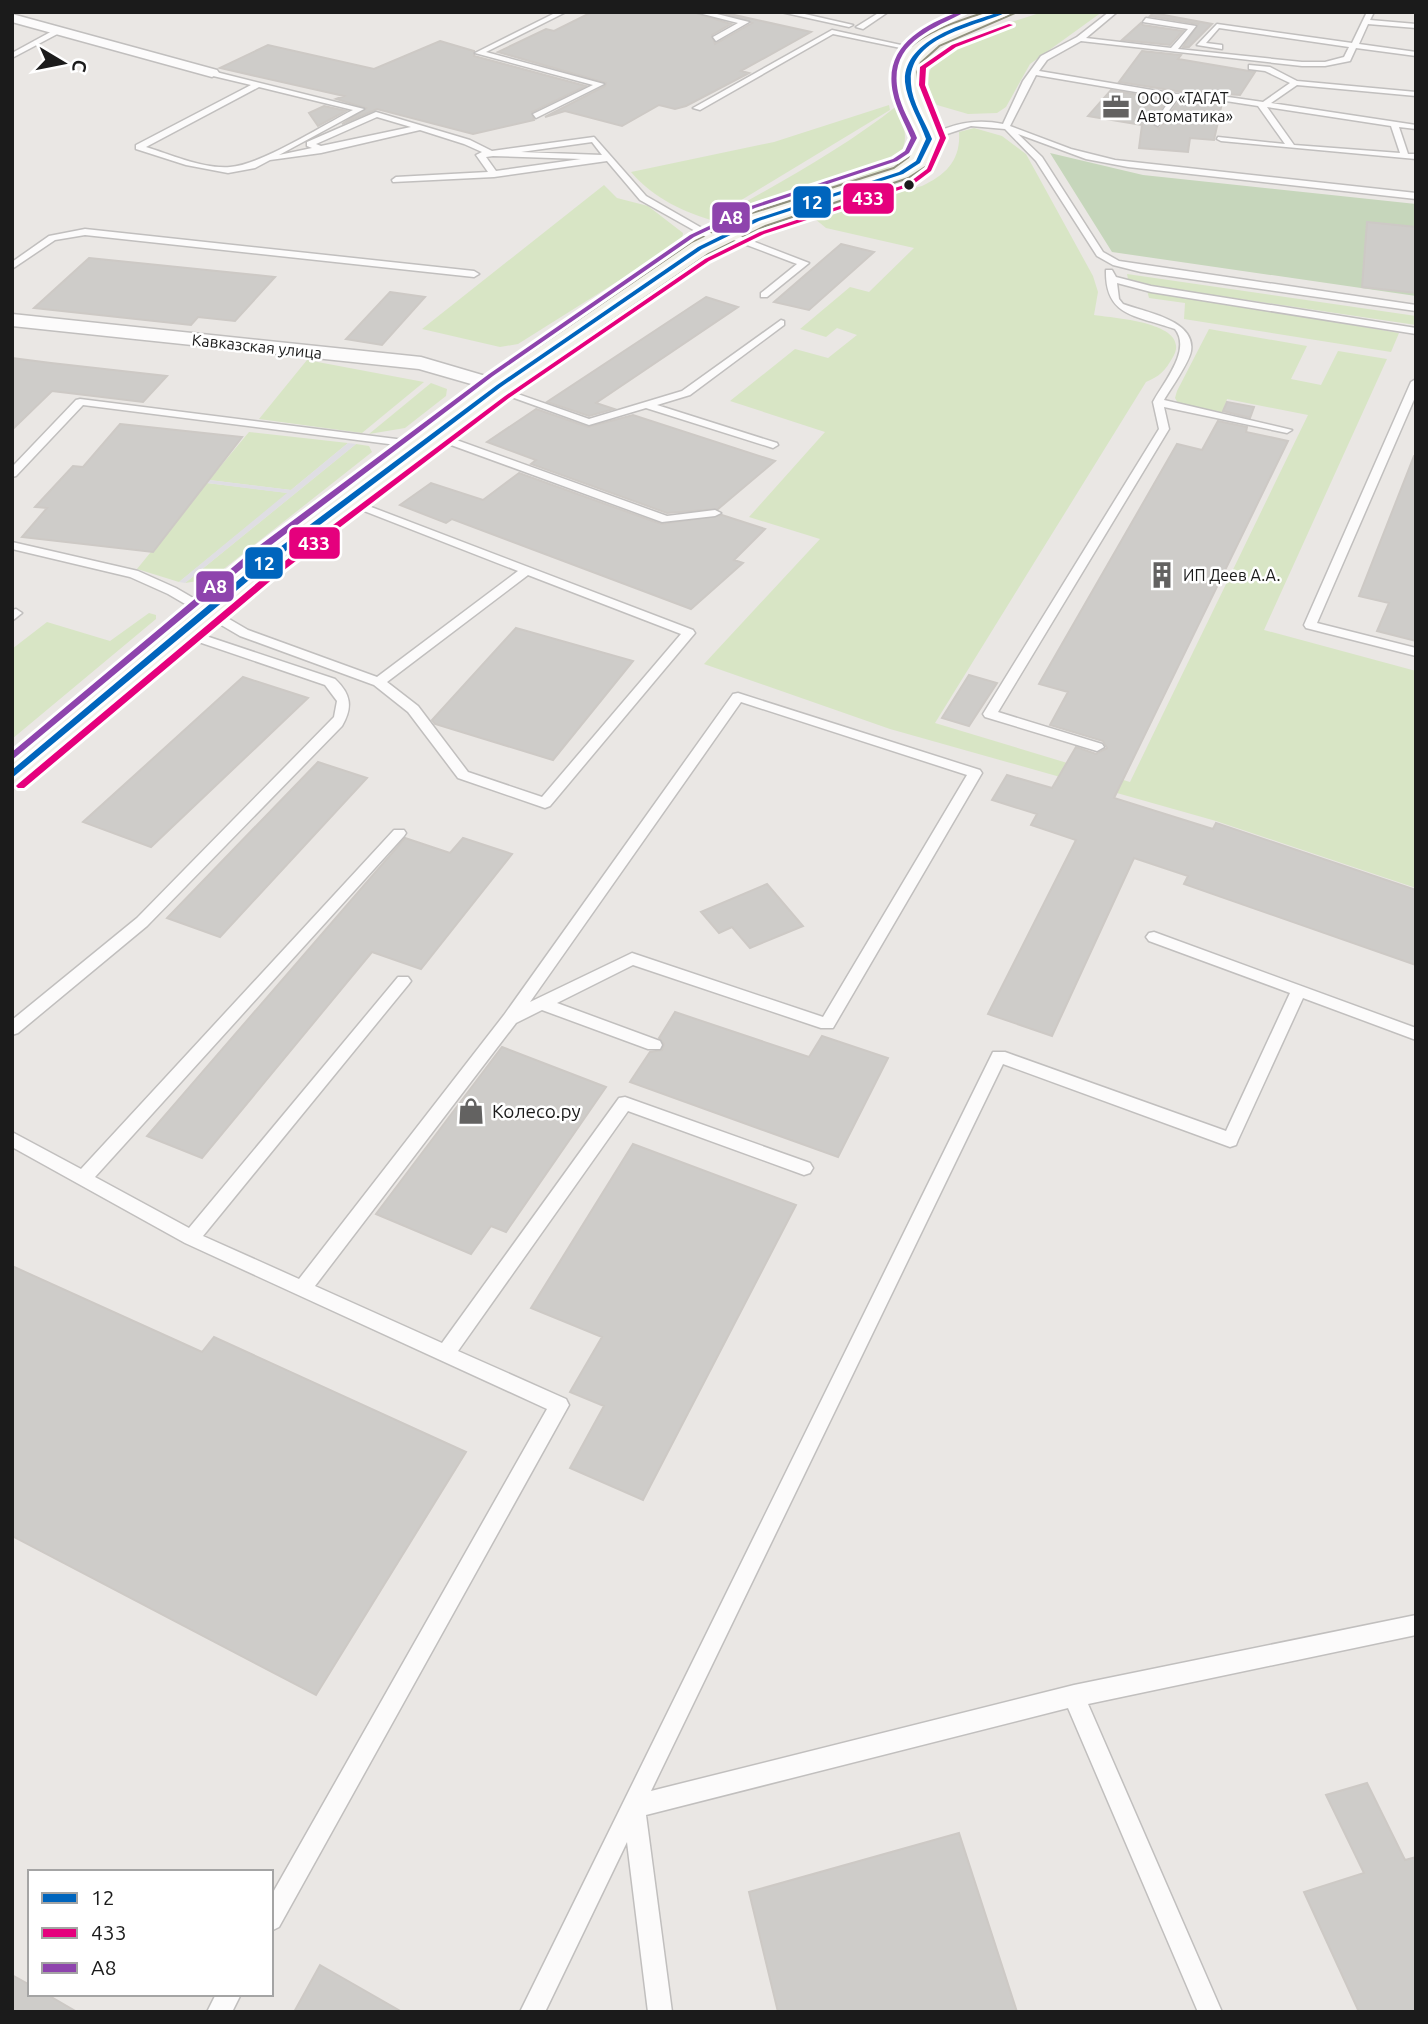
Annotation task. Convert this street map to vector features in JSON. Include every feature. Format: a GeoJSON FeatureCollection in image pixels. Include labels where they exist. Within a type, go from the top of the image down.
{"type":"FeatureCollection","features":[{"type":"Feature","properties":{"kind":"main road"},"geometry":{"type":"LineString","coordinates":[[12,775],[206,612],[345,500],[496,388],[721,236],[796,205],[901,173],[918,162],[929,139],[912,96],[906,72],[925,46],[1006,12]]}},
{"type":"Feature","properties":{"kind":"street"},"geometry":{"type":"LineString","coordinates":[[13,18],[212,73]]}},
{"type":"Feature","properties":{"kind":"street","name":"Кавказская улица"},"geometry":{"type":"LineString","coordinates":[[12,320],[421,363],[496,388]]}},
{"type":"Feature","properties":{"kind":"lane"},"geometry":{"type":"LineString","coordinates":[[536,117],[600,84],[479,53],[563,12]]}},
{"type":"Feature","properties":{"kind":"lane"},"geometry":{"type":"LineString","coordinates":[[698,12],[745,22],[716,39]]}},
{"type":"Feature","properties":{"kind":"lane"},"geometry":{"type":"LineString","coordinates":[[784,12],[870,29]]}},
{"type":"Feature","properties":{"kind":"lane"},"geometry":{"type":"LineString","coordinates":[[860,27],[885,12]]}},
{"type":"Feature","properties":{"kind":"lane"},"geometry":{"type":"LineString","coordinates":[[1006,126],[1033,72],[1044,58],[1080,39],[1114,12]]}},
{"type":"Feature","properties":{"kind":"lane"},"geometry":{"type":"LineString","coordinates":[[1080,39],[1172,51],[1313,64],[1347,59],[1371,12]]}},
{"type":"Feature","properties":{"kind":"lane"},"geometry":{"type":"LineString","coordinates":[[773,19],[832,32],[925,46]]}},
{"type":"Feature","properties":{"kind":"lane"},"geometry":{"type":"LineString","coordinates":[[1146,20],[1194,28],[1172,51]]}},
{"type":"Feature","properties":{"kind":"lane"},"geometry":{"type":"LineString","coordinates":[[1365,22],[1416,26]]}},
{"type":"Feature","properties":{"kind":"lane"},"geometry":{"type":"LineString","coordinates":[[1293,55],[1202,46],[1217,26],[1416,54]]}},
{"type":"Feature","properties":{"kind":"lane"},"geometry":{"type":"LineString","coordinates":[[12,56],[59,31]]}},
{"type":"Feature","properties":{"kind":"lane"},"geometry":{"type":"LineString","coordinates":[[697,107],[832,32]]}},
{"type":"Feature","properties":{"kind":"lane"},"geometry":{"type":"LineString","coordinates":[[903,36],[925,46]]}},
{"type":"Feature","properties":{"kind":"lane"},"geometry":{"type":"LineString","coordinates":[[1223,62],[1267,69],[1295,83],[1416,94]]}},
{"type":"Feature","properties":{"kind":"lane"},"geometry":{"type":"LineString","coordinates":[[1033,72],[1176,96],[1200,95],[1416,127]]}},
{"type":"Feature","properties":{"kind":"lane"},"geometry":{"type":"LineString","coordinates":[[212,73],[360,108],[300,138],[267,160]]}},
{"type":"Feature","properties":{"kind":"lane"},"geometry":{"type":"LineString","coordinates":[[1262,106],[1295,83]]}},
{"type":"Feature","properties":{"kind":"lane"},"geometry":{"type":"LineString","coordinates":[[259,84],[139,147],[188,163],[228,170],[422,128]]}},
{"type":"Feature","properties":{"kind":"lane"},"geometry":{"type":"LineString","coordinates":[[1371,101],[1373,90]]}},
{"type":"Feature","properties":{"kind":"lane"},"geometry":{"type":"LineString","coordinates":[[1158,124],[1176,96]]}},
{"type":"Feature","properties":{"kind":"lane"},"geometry":{"type":"LineString","coordinates":[[1262,106],[1291,147]]}},
{"type":"Feature","properties":{"kind":"lane"},"geometry":{"type":"LineString","coordinates":[[1368,121],[1370,111]]}},
{"type":"Feature","properties":{"kind":"lane"},"geometry":{"type":"LineString","coordinates":[[321,150],[310,144],[376,114],[490,153],[609,158]]}},
{"type":"Feature","properties":{"kind":"lane"},"geometry":{"type":"LineString","coordinates":[[929,139],[946,128],[964,122],[1006,126],[1056,147],[1123,163],[1416,196]]}},
{"type":"Feature","properties":{"kind":"lane"},"geometry":{"type":"LineString","coordinates":[[1394,124],[1405,156]]}},
{"type":"Feature","properties":{"kind":"lane"},"geometry":{"type":"LineString","coordinates":[[1006,126],[1040,159],[1100,254],[1112,279],[1114,299],[1120,306],[1170,322],[1184,334],[1186,351],[1158,402],[1164,429],[990,714],[1097,747]]}},
{"type":"Feature","properties":{"kind":"lane"},"geometry":{"type":"LineString","coordinates":[[494,174],[480,155],[594,139],[643,198],[721,236],[804,263],[764,295]]}},
{"type":"Feature","properties":{"kind":"lane"},"geometry":{"type":"LineString","coordinates":[[1221,139],[1416,157]]}},
{"type":"Feature","properties":{"kind":"lane"},"geometry":{"type":"LineString","coordinates":[[396,180],[494,174],[609,158]]}},
{"type":"Feature","properties":{"kind":"lane"},"geometry":{"type":"LineString","coordinates":[[12,266],[52,238],[85,232],[474,274]]}},
{"type":"Feature","properties":{"kind":"lane"},"geometry":{"type":"LineString","coordinates":[[1100,254],[1141,269],[1416,308]]}},
{"type":"Feature","properties":{"kind":"lane"},"geometry":{"type":"LineString","coordinates":[[1112,279],[1151,289],[1416,331]]}},
{"type":"Feature","properties":{"kind":"lane"},"geometry":{"type":"LineString","coordinates":[[496,388],[589,422],[687,393],[781,323]]}},
{"type":"Feature","properties":{"kind":"lane"},"geometry":{"type":"LineString","coordinates":[[1416,382],[1310,625],[1416,652]]}},
{"type":"Feature","properties":{"kind":"lane"},"geometry":{"type":"LineString","coordinates":[[12,474],[80,402],[427,440],[666,520],[715,513]]}},
{"type":"Feature","properties":{"kind":"lane"},"geometry":{"type":"LineString","coordinates":[[1158,402],[1287,430]]}},
{"type":"Feature","properties":{"kind":"lane"},"geometry":{"type":"LineString","coordinates":[[647,405],[773,445]]}},
{"type":"Feature","properties":{"kind":"lane"},"geometry":{"type":"LineString","coordinates":[[12,545],[134,575],[172,591],[244,634],[379,682],[413,709],[463,775],[545,803],[689,633],[345,500]]}},
{"type":"Feature","properties":{"kind":"lane"},"geometry":{"type":"LineString","coordinates":[[379,682],[527,570]]}},
{"type":"Feature","properties":{"kind":"lane"},"geometry":{"type":"LineString","coordinates":[[12,1029],[142,922],[337,723],[344,711],[345,701],[340,690],[330,682],[182,632]]}},
{"type":"Feature","properties":{"kind":"lane"},"geometry":{"type":"LineString","coordinates":[[301,1290],[510,1019],[738,697],[975,773],[827,1024],[632,959],[510,1019]]}},
{"type":"Feature","properties":{"kind":"lane"},"geometry":{"type":"LineString","coordinates":[[82,1179],[399,833]]}},
{"type":"Feature","properties":{"kind":"lane"},"geometry":{"type":"LineString","coordinates":[[1154,937],[1416,1034]]}},
{"type":"Feature","properties":{"kind":"lane"},"geometry":{"type":"LineString","coordinates":[[191,1238],[402,981]]}},
{"type":"Feature","properties":{"kind":"lane"},"geometry":{"type":"LineString","coordinates":[[532,2012],[999,1056],[1230,1140],[1298,992]]}},
{"type":"Feature","properties":{"kind":"lane"},"geometry":{"type":"LineString","coordinates":[[543,1004],[654,1045]]}},
{"type":"Feature","properties":{"kind":"lane"},"geometry":{"type":"LineString","coordinates":[[446,1353],[625,1103],[804,1168]]}},
{"type":"Feature","properties":{"kind":"lane"},"geometry":{"type":"LineString","coordinates":[[12,1139],[191,1238],[559,1405],[273,1915]]}},
{"type":"Feature","properties":{"kind":"lane"},"geometry":{"type":"LineString","coordinates":[[634,1807],[1074,1696],[1416,1625]]}},
{"type":"Feature","properties":{"kind":"lane"},"geometry":{"type":"LineString","coordinates":[[1074,1696],[1210,2012]]}},
{"type":"Feature","properties":{"kind":"lane"},"geometry":{"type":"LineString","coordinates":[[634,1807],[660,2012]]}},
{"type":"Feature","properties":{"kind":"lane"},"geometry":{"type":"LineString","coordinates":[[219,2012],[228,1996]]}},
{"type":"Feature","properties":{"kind":"green space"},"geometry":{"type":"Polygon","coordinates":[[[1042,12],[1102,12],[1030,64],[1006,107],[997,113],[968,114],[937,105],[929,85],[931,68],[943,54],[982,32],[1042,12]]]}},
{"type":"Feature","properties":{"kind":"green space"},"geometry":{"type":"Polygon","coordinates":[[[889,105],[890,110],[725,210],[736,214],[717,222],[670,203],[650,190],[631,172],[774,142],[889,105]]]}},
{"type":"Feature","properties":{"kind":"green space"},"geometry":{"type":"Polygon","coordinates":[[[898,105],[905,132],[904,146],[887,169],[749,209],[740,205],[822,158],[898,105]]]}},
{"type":"Feature","properties":{"kind":"green space"},"geometry":{"type":"Polygon","coordinates":[[[974,128],[1002,136],[1026,154],[1093,276],[1098,292],[1094,315],[1132,320],[1162,329],[1172,336],[1176,345],[1173,357],[1165,369],[1146,382],[935,723],[1130,782],[1308,415],[1227,399],[1222,414],[1178,403],[1175,398],[1177,391],[1209,329],[1307,346],[1291,379],[1321,385],[1338,351],[1387,359],[1264,630],[1416,671],[1416,888],[1216,821],[890,729],[704,664],[820,539],[749,517],[825,432],[730,401],[795,349],[828,358],[857,335],[837,328],[826,337],[800,329],[850,287],[869,292],[914,248],[826,228],[809,214],[931,182],[945,171],[954,158],[959,132],[974,128]]]}},
{"type":"Feature","properties":{"kind":"green space"},"geometry":{"type":"Polygon","coordinates":[[[1050,153],[1143,175],[1416,204],[1416,296],[1112,252],[1050,153]]]}},
{"type":"Feature","properties":{"kind":"green space"},"geometry":{"type":"Polygon","coordinates":[[[604,185],[617,198],[648,206],[683,233],[682,241],[518,344],[500,347],[422,329],[604,185]]]}},
{"type":"Feature","properties":{"kind":"green space"},"geometry":{"type":"Polygon","coordinates":[[[1127,274],[1416,316],[1416,325],[1146,285],[1128,279],[1127,274]]]}},
{"type":"Feature","properties":{"kind":"green space"},"geometry":{"type":"Polygon","coordinates":[[[1147,290],[1399,333],[1391,352],[1184,319],[1185,303],[1149,298],[1147,290]]]}},
{"type":"Feature","properties":{"kind":"green space"},"geometry":{"type":"Polygon","coordinates":[[[307,360],[424,382],[362,433],[259,419],[307,360]]]}},
{"type":"Feature","properties":{"kind":"green space"},"geometry":{"type":"Polygon","coordinates":[[[431,383],[447,389],[446,396],[405,428],[369,434],[431,383]]]}},
{"type":"Feature","properties":{"kind":"green space"},"geometry":{"type":"Polygon","coordinates":[[[249,432],[348,443],[291,490],[209,480],[249,432]]]}},
{"type":"Feature","properties":{"kind":"green space"},"geometry":{"type":"Polygon","coordinates":[[[356,444],[369,446],[372,452],[211,579],[185,583],[356,444]]]}},
{"type":"Feature","properties":{"kind":"green space"},"geometry":{"type":"Polygon","coordinates":[[[207,483],[288,493],[179,582],[137,569],[207,483]]]}},
{"type":"Feature","properties":{"kind":"green space"},"geometry":{"type":"Polygon","coordinates":[[[149,613],[156,615],[156,619],[12,739],[12,649],[47,622],[110,641],[149,613]]]}},
{"type":"Feature","properties":{"kind":"shaded area"},"geometry":{"type":"Polygon","coordinates":[[[348,443],[356,444],[185,583],[179,582],[287,493],[207,483],[209,480],[291,490],[348,443]]]}},
{"type":"Feature","properties":{"kind":"building"},"geometry":{"type":"Polygon","coordinates":[[[592,12],[693,12],[731,24],[712,35],[715,44],[752,23],[721,12],[811,32],[741,71],[749,73],[686,106],[675,109],[659,105],[622,126],[565,111],[545,117],[605,86],[606,83],[498,52],[546,29],[554,31],[592,12]]]}},
{"type":"Feature","properties":{"kind":"building"},"geometry":{"type":"Polygon","coordinates":[[[1153,13],[1212,24],[1189,47],[1183,47],[1198,24],[1150,16],[1153,13]]]}},
{"type":"Feature","properties":{"kind":"building"},"geometry":{"type":"Polygon","coordinates":[[[1141,23],[1183,31],[1170,45],[1122,40],[1141,23]]]}},
{"type":"Feature","properties":{"kind":"building"},"geometry":{"type":"Polygon","coordinates":[[[440,41],[474,51],[474,56],[586,86],[532,112],[534,120],[473,134],[377,109],[342,124],[366,108],[336,99],[344,96],[220,68],[268,45],[374,69],[440,41]]]}},
{"type":"Feature","properties":{"kind":"building"},"geometry":{"type":"Polygon","coordinates":[[[1142,51],[1181,55],[1178,59],[1255,72],[1240,95],[1176,91],[1119,82],[1142,51]]]}},
{"type":"Feature","properties":{"kind":"building"},"geometry":{"type":"Polygon","coordinates":[[[1111,90],[1167,100],[1152,123],[1159,129],[1179,101],[1222,103],[1214,140],[1190,138],[1188,152],[1139,148],[1142,125],[1088,116],[1111,90]]]}},
{"type":"Feature","properties":{"kind":"building"},"geometry":{"type":"Polygon","coordinates":[[[324,106],[346,111],[318,126],[309,113],[324,106]]]}},
{"type":"Feature","properties":{"kind":"building"},"geometry":{"type":"Polygon","coordinates":[[[1367,222],[1416,227],[1416,293],[1362,287],[1367,222]]]}},
{"type":"Feature","properties":{"kind":"building"},"geometry":{"type":"Polygon","coordinates":[[[841,244],[874,252],[809,310],[774,302],[841,244]]]}},
{"type":"Feature","properties":{"kind":"building"},"geometry":{"type":"Polygon","coordinates":[[[89,258],[275,277],[235,321],[198,317],[191,325],[34,308],[89,258]]]}},
{"type":"Feature","properties":{"kind":"building"},"geometry":{"type":"Polygon","coordinates":[[[390,292],[425,297],[382,345],[346,339],[390,292]]]}},
{"type":"Feature","properties":{"kind":"building"},"geometry":{"type":"Polygon","coordinates":[[[706,297],[738,307],[596,403],[614,409],[589,416],[547,402],[706,297]]]}},
{"type":"Feature","properties":{"kind":"building"},"geometry":{"type":"Polygon","coordinates":[[[12,358],[167,376],[143,402],[52,391],[12,430],[12,358]]]}},
{"type":"Feature","properties":{"kind":"building"},"geometry":{"type":"Polygon","coordinates":[[[1227,402],[1254,407],[1250,418],[1223,411],[1227,402]]]}},
{"type":"Feature","properties":{"kind":"building"},"geometry":{"type":"Polygon","coordinates":[[[536,409],[588,427],[633,415],[775,461],[718,509],[667,513],[531,464],[536,460],[487,442],[536,409]]]}},
{"type":"Feature","properties":{"kind":"building"},"geometry":{"type":"Polygon","coordinates":[[[1218,421],[1247,427],[1246,432],[1288,441],[1114,798],[1213,829],[1216,823],[1416,890],[1416,965],[1184,884],[1188,876],[1134,858],[1052,1036],[988,1014],[1076,840],[1031,825],[1037,814],[992,800],[1007,775],[1052,788],[1076,747],[1096,754],[1107,748],[1103,741],[1050,725],[1068,692],[1039,684],[1177,444],[1202,450],[1218,421]]]}},
{"type":"Feature","properties":{"kind":"building"},"geometry":{"type":"Polygon","coordinates":[[[120,424],[242,437],[153,552],[22,537],[47,508],[35,507],[73,466],[83,467],[120,424]]]}},
{"type":"Feature","properties":{"kind":"building"},"geometry":{"type":"Polygon","coordinates":[[[1414,456],[1416,641],[1377,631],[1389,603],[1359,596],[1414,456]]]}},
{"type":"Feature","properties":{"kind":"building"},"geometry":{"type":"Polygon","coordinates":[[[519,473],[661,524],[722,515],[765,529],[734,560],[743,563],[691,609],[452,519],[446,523],[400,505],[431,483],[483,500],[519,473]]]}},
{"type":"Feature","properties":{"kind":"building"},"geometry":{"type":"Polygon","coordinates":[[[516,628],[633,661],[553,760],[435,724],[432,720],[516,628]]]}},
{"type":"Feature","properties":{"kind":"building"},"geometry":{"type":"Polygon","coordinates":[[[969,675],[997,683],[969,726],[942,718],[969,675]]]}},
{"type":"Feature","properties":{"kind":"building"},"geometry":{"type":"Polygon","coordinates":[[[243,677],[308,698],[151,847],[83,822],[243,677]]]}},
{"type":"Feature","properties":{"kind":"building"},"geometry":{"type":"Polygon","coordinates":[[[318,762],[367,778],[220,937],[167,918],[318,762]]]}},
{"type":"Feature","properties":{"kind":"building"},"geometry":{"type":"Polygon","coordinates":[[[405,838],[450,853],[463,838],[512,854],[421,969],[372,952],[202,1158],[147,1136],[405,838]]]}},
{"type":"Feature","properties":{"kind":"building"},"geometry":{"type":"Polygon","coordinates":[[[767,884],[803,926],[750,948],[732,927],[719,933],[701,912],[767,884]]]}},
{"type":"Feature","properties":{"kind":"building"},"geometry":{"type":"Polygon","coordinates":[[[675,1012],[809,1057],[822,1036],[888,1058],[838,1157],[630,1082],[650,1052],[662,1050],[664,1044],[659,1038],[675,1012]]]}},
{"type":"Feature","properties":{"kind":"building"},"geometry":{"type":"Polygon","coordinates":[[[502,1047],[606,1087],[506,1232],[491,1226],[471,1254],[376,1214],[502,1047]]]}},
{"type":"Feature","properties":{"kind":"building"},"geometry":{"type":"Polygon","coordinates":[[[633,1144],[796,1205],[643,1500],[570,1468],[604,1406],[570,1392],[602,1337],[531,1308],[633,1144]]]}},
{"type":"Feature","properties":{"kind":"building"},"geometry":{"type":"Polygon","coordinates":[[[12,1266],[202,1352],[214,1337],[466,1452],[316,1695],[12,1536],[12,1266]]]}},
{"type":"Feature","properties":{"kind":"building"},"geometry":{"type":"Polygon","coordinates":[[[1367,1783],[1405,1860],[1416,1857],[1416,2012],[1359,2012],[1304,1892],[1364,1873],[1326,1795],[1367,1783]]]}},
{"type":"Feature","properties":{"kind":"building"},"geometry":{"type":"Polygon","coordinates":[[[959,1833],[1017,2012],[778,2012],[749,1892],[959,1833]]]}},
{"type":"Feature","properties":{"kind":"building"},"geometry":{"type":"Polygon","coordinates":[[[320,1965],[402,2012],[294,2012],[320,1965]]]}},
{"type":"Feature","properties":{"kind":"building"},"geometry":{"type":"Polygon","coordinates":[[[12,1975],[28,1984],[28,1996],[49,1996],[77,2012],[12,2012],[12,1975]]]}},
{"type":"Feature","properties":{"kind":"transit line","name":"А8"},"geometry":{"type":"LineString","coordinates":[[12,757],[255,553],[491,375],[692,236],[753,207],[895,160],[907,152],[914,138],[895,92],[893,76],[896,62],[902,50],[923,31],[963,12]]}},
{"type":"Feature","properties":{"kind":"transit line","name":"12"},"geometry":{"type":"LineString","coordinates":[[12,775],[263,564],[499,386],[700,248],[757,220],[901,173],[918,162],[929,139],[908,83],[909,68],[916,55],[942,36],[1005,12]]}},
{"type":"Feature","properties":{"kind":"transit line","name":"433"},"geometry":{"type":"LineString","coordinates":[[21,786],[272,575],[507,397],[707,260],[762,233],[909,185],[929,170],[943,138],[922,85],[923,67],[954,46],[1011,25]]}},
{"type":"Feature","properties":{"kind":"place","name":"ООО «ТАГАТ Автоматика»"},"geometry":{"type":"Point","coordinates":[1116,107]}},
{"type":"Feature","properties":{"kind":"place","name":"ИП Деев А.А."},"geometry":{"type":"Point","coordinates":[1162,575]}},
{"type":"Feature","properties":{"kind":"place","name":"Колесо.ру"},"geometry":{"type":"Point","coordinates":[471,1111]}}]}
